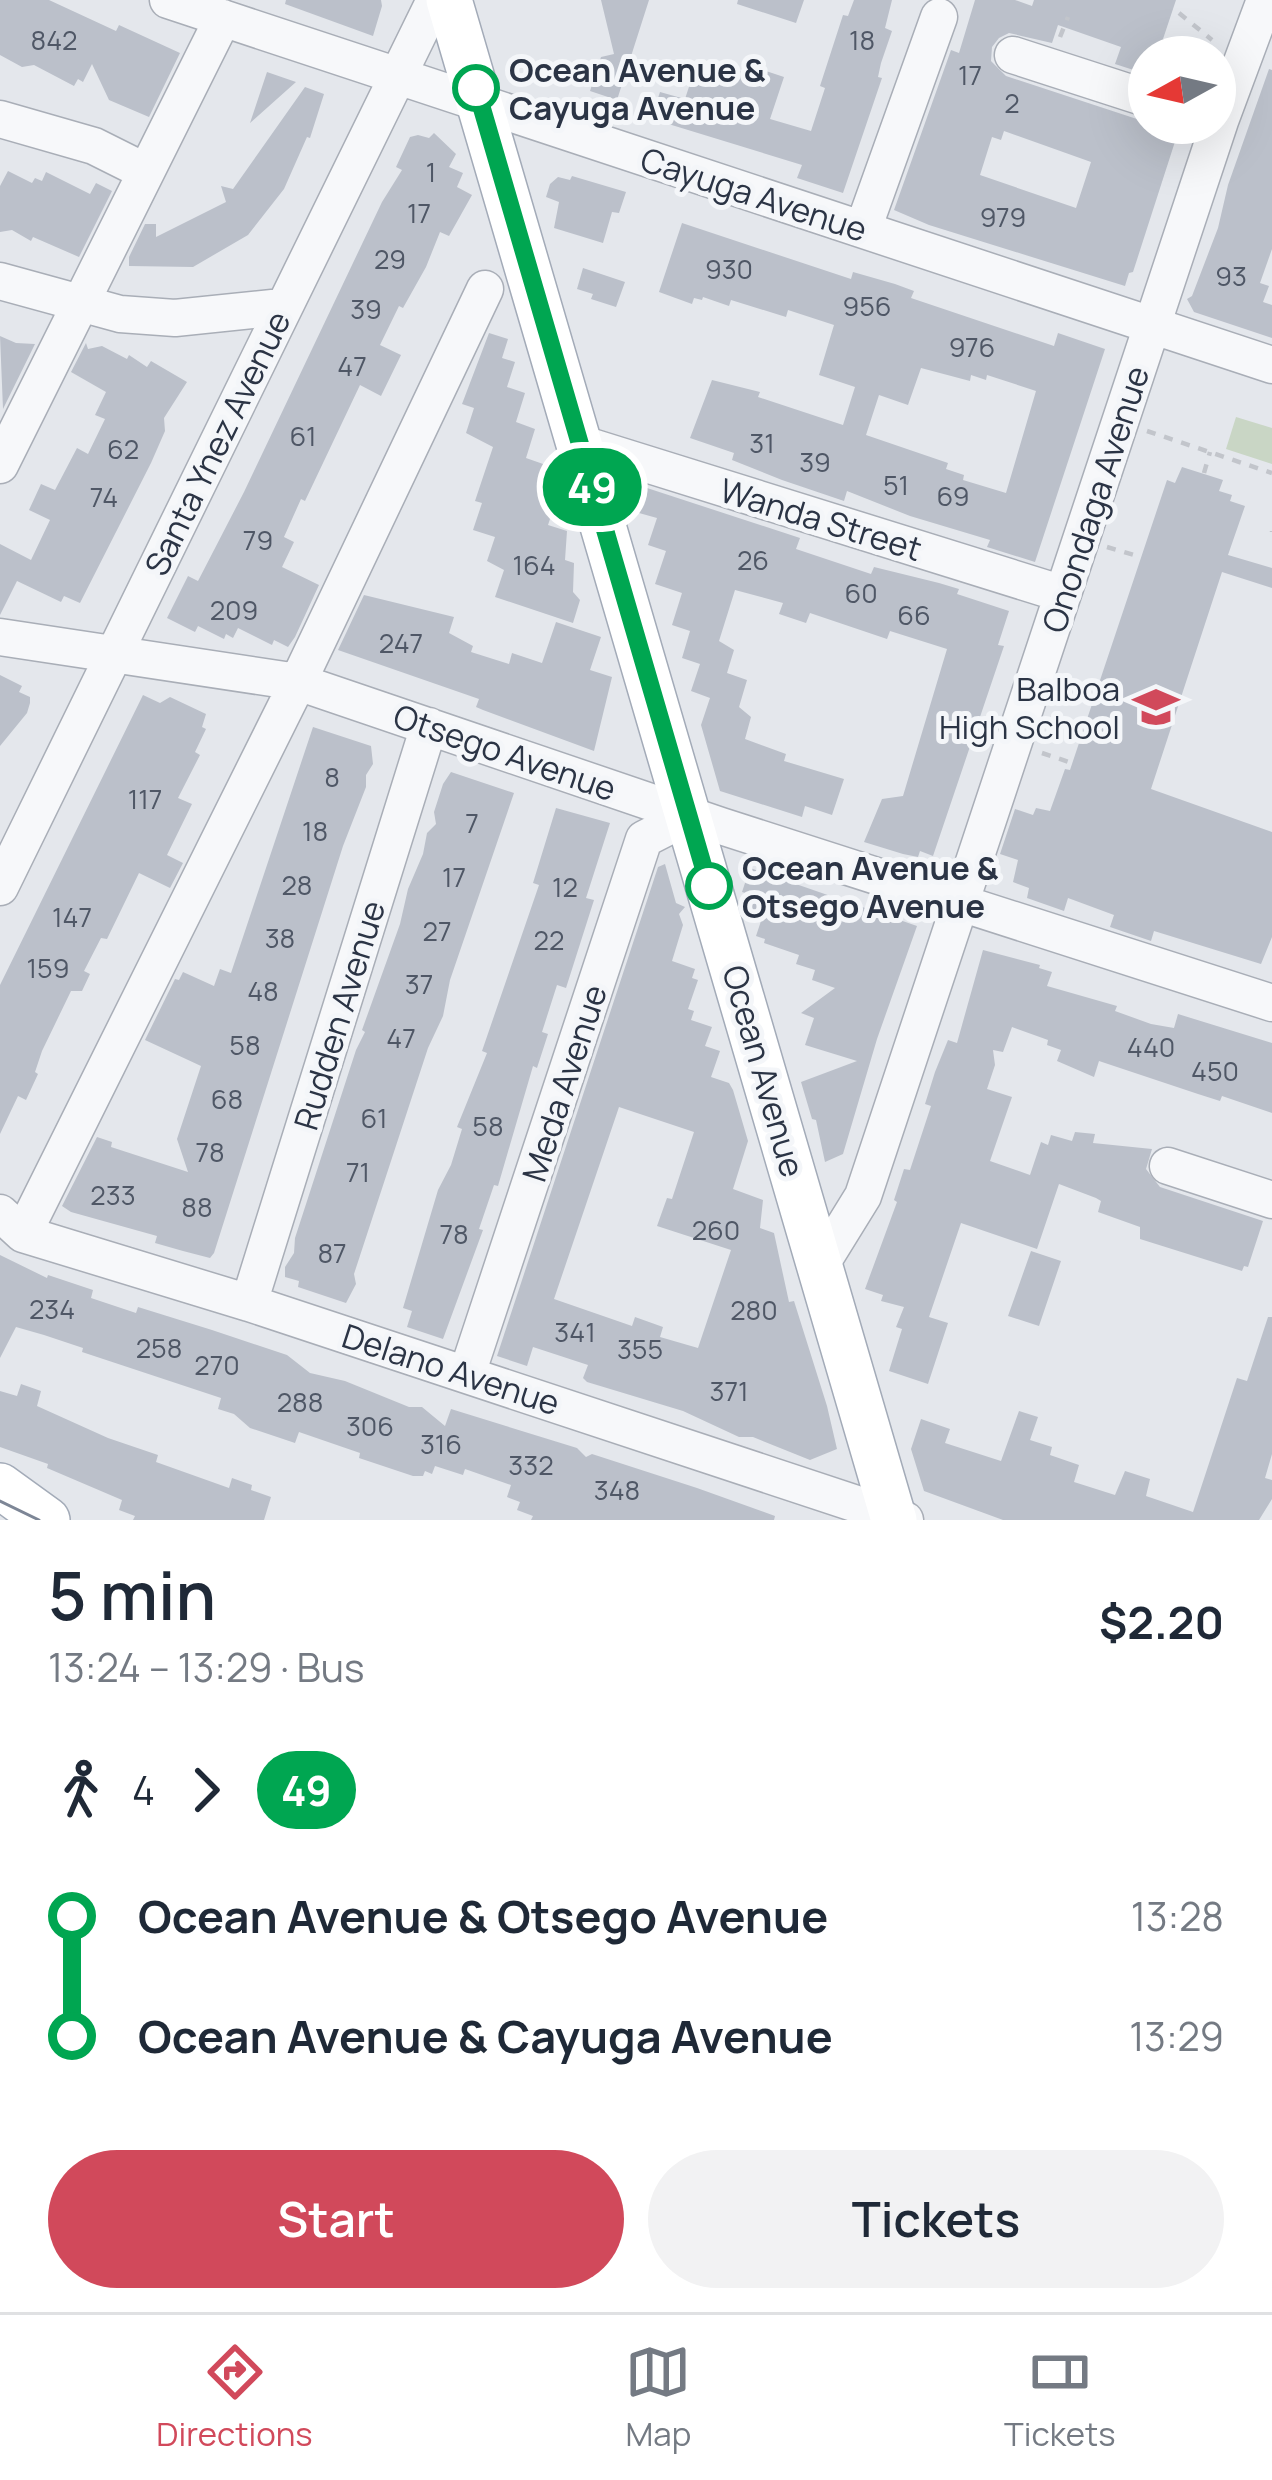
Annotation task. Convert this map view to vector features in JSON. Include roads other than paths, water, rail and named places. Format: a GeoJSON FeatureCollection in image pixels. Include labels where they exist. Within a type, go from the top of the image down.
{"type":"FeatureCollection","features":[{"type":"Feature","properties":{"kind":"main road","name":"Ocean Avenue"},"geometry":{"type":"LineString","coordinates":[[449,0],[898,1519]]}},
{"type":"Feature","properties":{"kind":"main road"},"geometry":{"type":"LineString","coordinates":[[0,1486],[47,1520]]}},
{"type":"Feature","properties":{"kind":"main road"},"geometry":{"type":"LineString","coordinates":[[0,1508],[24,1520]]}},
{"type":"Feature","properties":{"kind":"street","name":"Cayuga Avenue"},"geometry":{"type":"LineString","coordinates":[[168,0],[1272,365]]}},
{"type":"Feature","properties":{"kind":"street","name":"Santa Ynez Avenue"},"geometry":{"type":"LineString","coordinates":[[0,887],[435,0]]}},
{"type":"Feature","properties":{"kind":"street","name":"Onondaga Avenue"},"geometry":{"type":"LineString","coordinates":[[1236,75],[1265,0]]}},
{"type":"Feature","properties":{"kind":"street"},"geometry":{"type":"LineString","coordinates":[[863,229],[939,17]]}},
{"type":"Feature","properties":{"kind":"street"},"geometry":{"type":"LineString","coordinates":[[0,465],[223,18]]}},
{"type":"Feature","properties":{"kind":"street"},"geometry":{"type":"LineString","coordinates":[[1013,55],[1128,92]]}},
{"type":"Feature","properties":{"kind":"street"},"geometry":{"type":"LineString","coordinates":[[0,119],[94,146],[145,171]]}},
{"type":"Feature","properties":{"kind":"street","name":"Onondaga Avenue"},"geometry":{"type":"LineString","coordinates":[[821,1264],[863,1196],[1211,144]]}},
{"type":"Feature","properties":{"kind":"street"},"geometry":{"type":"LineString","coordinates":[[0,281],[120,314],[175,318],[282,307]]}},
{"type":"Feature","properties":{"kind":"street"},"geometry":{"type":"LineString","coordinates":[[12,1223],[298,682],[485,289]]}},
{"type":"Feature","properties":{"kind":"street","name":"Wanda Street"},"geometry":{"type":"LineString","coordinates":[[579,443],[1063,594]]}},
{"type":"Feature","properties":{"kind":"street","name":"Otsego Avenue"},"geometry":{"type":"LineString","coordinates":[[0,637],[298,682],[689,816],[1272,1004]]}},
{"type":"Feature","properties":{"kind":"street","name":"Rudden Avenue"},"geometry":{"type":"LineString","coordinates":[[249,1303],[429,726]]}},
{"type":"Feature","properties":{"kind":"street","name":"Meda Avenue"},"geometry":{"type":"LineString","coordinates":[[467,1374],[644,839],[689,816]]}},
{"type":"Feature","properties":{"kind":"street"},"geometry":{"type":"LineString","coordinates":[[1168,1166],[1272,1200]]}},
{"type":"Feature","properties":{"kind":"street","name":"Delano Avenue"},"geometry":{"type":"LineString","coordinates":[[12,1223],[898,1519]]}},
{"type":"Feature","properties":{"kind":"tram line"},"geometry":{"type":"LineString","coordinates":[[0,1501],[39,1520]]}},
{"type":"Feature","properties":{"kind":"place","name":"Ocean Avenue & Cayuga Avenue"},"geometry":{"type":"Point","coordinates":[476,88]}},
{"type":"Feature","properties":{"kind":"place","name":"Balboa High School"},"geometry":{"type":"Point","coordinates":[1156,707]}},
{"type":"Feature","properties":{"kind":"place","name":"Ocean Avenue & Otsego Avenue"},"geometry":{"type":"Point","coordinates":[709,886]}}]}
